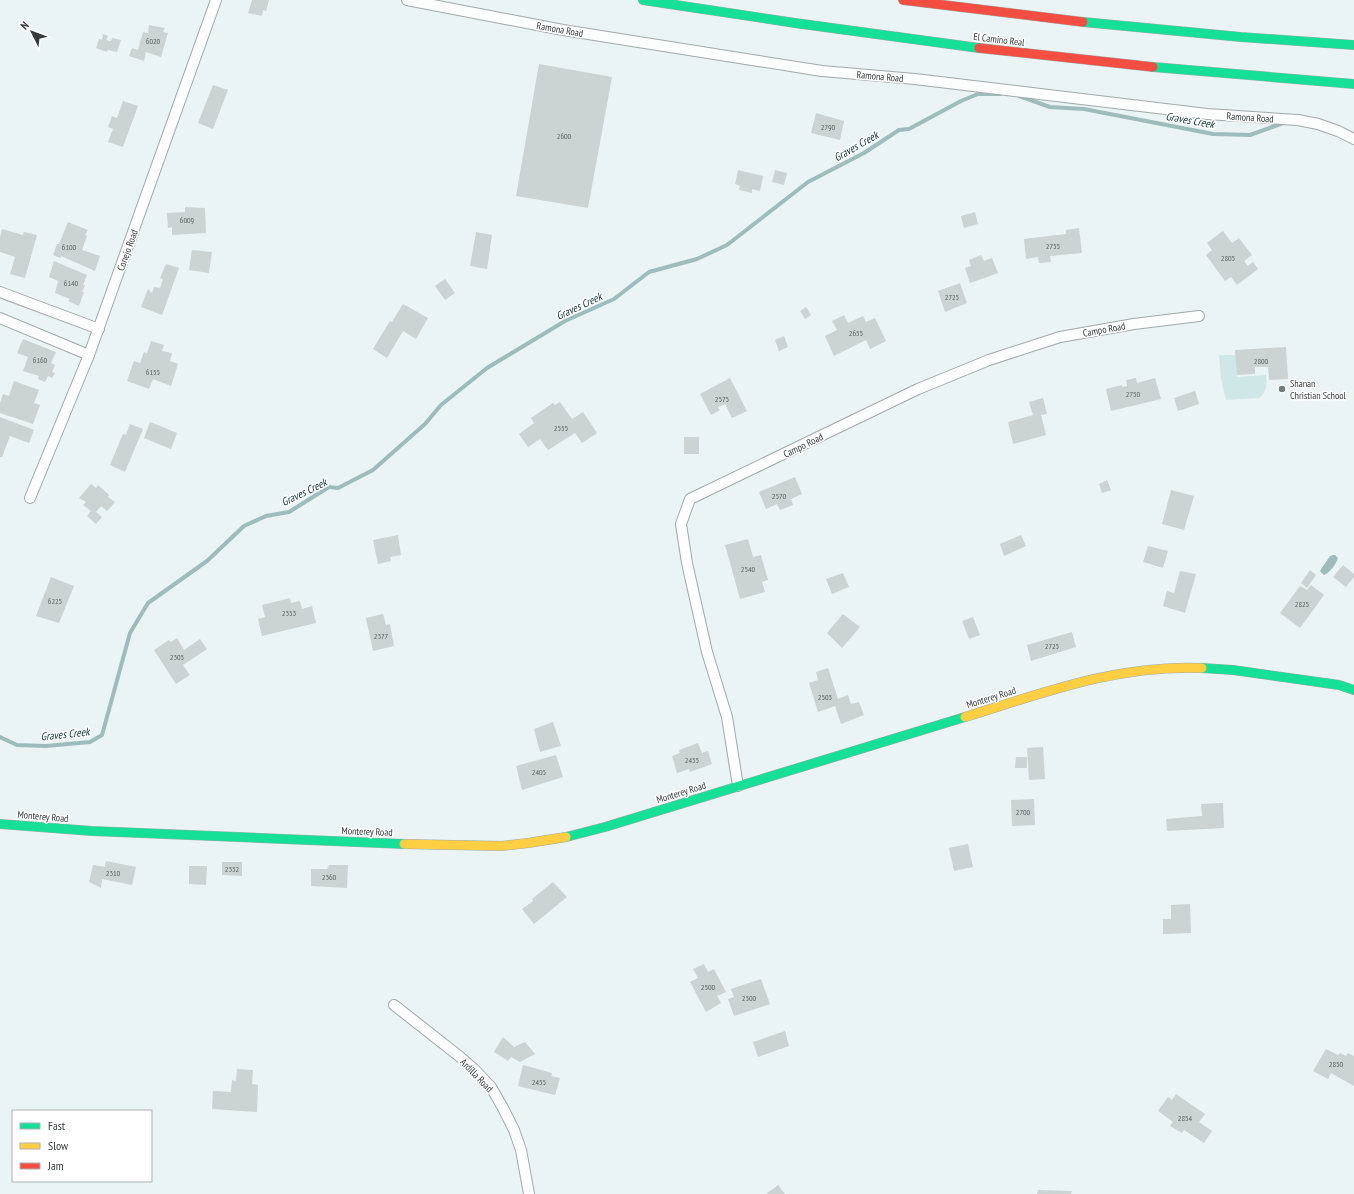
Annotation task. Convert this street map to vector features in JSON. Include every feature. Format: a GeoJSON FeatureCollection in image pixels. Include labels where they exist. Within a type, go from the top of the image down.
{"type":"FeatureCollection","features":[{"type":"Feature","properties":{"kind":"main road","name":"El Camino Real"},"geometry":{"type":"LineString","coordinates":[[643,0],[906,39],[1072,60],[1354,84]]}},
{"type":"Feature","properties":{"kind":"main road"},"geometry":{"type":"LineString","coordinates":[[903,0],[1076,21],[1277,40],[1354,45]]}},
{"type":"Feature","properties":{"kind":"main road","name":"Monterey Road"},"geometry":{"type":"LineString","coordinates":[[0,824],[92,831],[465,846],[503,846],[570,836],[1086,680],[1118,673],[1177,667],[1208,668],[1339,685],[1354,690]]}},
{"type":"Feature","properties":{"kind":"street","name":"Conejo Road"},"geometry":{"type":"LineString","coordinates":[[30,498],[89,355],[216,0]]}},
{"type":"Feature","properties":{"kind":"street","name":"Ramona Road"},"geometry":{"type":"LineString","coordinates":[[407,0],[563,30],[822,71],[915,79],[1207,114],[1298,120],[1318,124],[1338,131],[1354,139]]}},
{"type":"Feature","properties":{"kind":"street"},"geometry":{"type":"LineString","coordinates":[[0,292],[98,329]]}},
{"type":"Feature","properties":{"kind":"street","name":"Campo Road"},"geometry":{"type":"LineString","coordinates":[[738,786],[727,717],[707,652],[687,563],[681,524],[690,499],[918,389],[989,360],[1060,337],[1134,324],[1199,316]]}},
{"type":"Feature","properties":{"kind":"street"},"geometry":{"type":"LineString","coordinates":[[0,318],[89,355]]}},
{"type":"Feature","properties":{"kind":"street","name":"Ardilla Road"},"geometry":{"type":"LineString","coordinates":[[394,1005],[459,1056],[491,1087],[514,1130],[521,1150],[529,1194]]}},
{"type":"Feature","properties":{"kind":"shaded area"},"geometry":{"type":"Polygon","coordinates":[[[1219,355],[1236,355],[1237,377],[1266,375],[1266,388],[1262,396],[1259,398],[1226,400],[1221,379],[1219,355]]]}},
{"type":"Feature","properties":{"kind":"water"},"geometry":{"type":"Polygon","coordinates":[[[1333,555],[1338,558],[1331,570],[1324,575],[1320,571],[1330,556],[1333,555]]]}},
{"type":"Feature","properties":{"kind":"building"},"geometry":{"type":"Polygon","coordinates":[[[252,0],[269,0],[266,11],[263,10],[262,16],[248,13],[252,0]]]}},
{"type":"Feature","properties":{"kind":"building"},"geometry":{"type":"Polygon","coordinates":[[[149,25],[165,28],[163,32],[168,33],[161,57],[146,52],[144,61],[129,56],[132,48],[138,50],[143,32],[148,33],[149,25]]]}},
{"type":"Feature","properties":{"kind":"building"},"geometry":{"type":"Polygon","coordinates":[[[103,34],[108,36],[106,40],[111,41],[112,38],[121,40],[117,52],[108,50],[107,52],[96,48],[99,39],[102,40],[103,34]]]}},
{"type":"Feature","properties":{"kind":"building"},"geometry":{"type":"Polygon","coordinates":[[[539,64],[612,77],[588,208],[516,196],[539,64]]]}},
{"type":"Feature","properties":{"kind":"building"},"geometry":{"type":"Polygon","coordinates":[[[213,85],[228,90],[213,129],[198,123],[213,85]]]}},
{"type":"Feature","properties":{"kind":"building"},"geometry":{"type":"Polygon","coordinates":[[[123,101],[138,106],[123,147],[108,142],[113,129],[108,127],[112,116],[117,118],[123,101]]]}},
{"type":"Feature","properties":{"kind":"building"},"geometry":{"type":"Polygon","coordinates":[[[816,113],[844,121],[840,140],[811,133],[816,113]]]}},
{"type":"Feature","properties":{"kind":"building"},"geometry":{"type":"Polygon","coordinates":[[[738,170],[763,176],[760,191],[752,189],[752,193],[739,190],[740,186],[735,184],[738,170]]]}},
{"type":"Feature","properties":{"kind":"building"},"geometry":{"type":"Polygon","coordinates":[[[775,170],[787,173],[784,185],[772,182],[775,170]]]}},
{"type":"Feature","properties":{"kind":"building"},"geometry":{"type":"Polygon","coordinates":[[[185,207],[205,208],[206,233],[172,235],[172,227],[168,228],[167,213],[185,212],[185,207]]]}},
{"type":"Feature","properties":{"kind":"building"},"geometry":{"type":"Polygon","coordinates":[[[975,212],[978,224],[964,228],[961,216],[975,212]]]}},
{"type":"Feature","properties":{"kind":"building"},"geometry":{"type":"Polygon","coordinates":[[[68,222],[88,230],[85,235],[87,236],[82,250],[100,256],[95,271],[61,256],[60,258],[53,255],[68,222]]]}},
{"type":"Feature","properties":{"kind":"building"},"geometry":{"type":"Polygon","coordinates":[[[1079,228],[1082,253],[1050,256],[1051,262],[1039,263],[1038,257],[1026,259],[1024,239],[1066,234],[1066,230],[1079,228]]]}},
{"type":"Feature","properties":{"kind":"building"},"geometry":{"type":"Polygon","coordinates":[[[2,229],[23,235],[24,232],[37,235],[25,278],[10,274],[15,257],[0,252],[0,237],[2,229]]]}},
{"type":"Feature","properties":{"kind":"building"},"geometry":{"type":"Polygon","coordinates":[[[1223,231],[1232,243],[1239,238],[1252,255],[1244,261],[1248,266],[1253,262],[1258,269],[1237,285],[1231,277],[1225,281],[1206,255],[1212,250],[1207,243],[1223,231]]]}},
{"type":"Feature","properties":{"kind":"building"},"geometry":{"type":"Polygon","coordinates":[[[476,232],[492,235],[487,269],[470,266],[476,232]]]}},
{"type":"Feature","properties":{"kind":"building"},"geometry":{"type":"Polygon","coordinates":[[[192,250],[212,252],[209,273],[189,270],[192,250]]]}},
{"type":"Feature","properties":{"kind":"building"},"geometry":{"type":"Polygon","coordinates":[[[981,255],[984,261],[992,258],[998,273],[970,283],[965,268],[971,266],[969,260],[981,255]]]}},
{"type":"Feature","properties":{"kind":"building"},"geometry":{"type":"Polygon","coordinates":[[[54,261],[87,275],[83,285],[85,285],[82,292],[84,292],[79,306],[68,301],[70,299],[55,293],[58,281],[49,277],[54,261]]]}},
{"type":"Feature","properties":{"kind":"building"},"geometry":{"type":"Polygon","coordinates":[[[166,264],[179,268],[162,315],[141,307],[148,289],[152,293],[154,287],[160,288],[163,279],[160,278],[166,264]]]}},
{"type":"Feature","properties":{"kind":"building"},"geometry":{"type":"Polygon","coordinates":[[[445,279],[455,293],[445,300],[435,286],[445,279]]]}},
{"type":"Feature","properties":{"kind":"building"},"geometry":{"type":"Polygon","coordinates":[[[960,283],[967,303],[945,312],[938,291],[960,283]]]}},
{"type":"Feature","properties":{"kind":"building"},"geometry":{"type":"Polygon","coordinates":[[[403,304],[428,318],[416,339],[403,331],[387,358],[373,349],[390,321],[392,322],[403,304]]]}},
{"type":"Feature","properties":{"kind":"building"},"geometry":{"type":"Polygon","coordinates":[[[806,307],[811,315],[805,319],[800,311],[806,307]]]}},
{"type":"Feature","properties":{"kind":"building"},"geometry":{"type":"Polygon","coordinates":[[[844,315],[848,323],[863,316],[866,322],[875,318],[886,341],[870,349],[866,340],[834,356],[825,336],[837,330],[832,321],[844,315]]]}},
{"type":"Feature","properties":{"kind":"building"},"geometry":{"type":"Polygon","coordinates":[[[784,336],[788,347],[779,351],[775,340],[784,336]]]}},
{"type":"Feature","properties":{"kind":"building"},"geometry":{"type":"Polygon","coordinates":[[[23,339],[56,352],[51,363],[55,365],[52,372],[55,373],[52,378],[48,376],[45,382],[38,379],[39,376],[23,371],[28,357],[17,353],[23,339]]]}},
{"type":"Feature","properties":{"kind":"building"},"geometry":{"type":"Polygon","coordinates":[[[151,341],[164,345],[162,351],[172,353],[170,361],[178,364],[171,386],[153,379],[149,389],[127,381],[134,361],[140,363],[144,352],[147,353],[151,341]]]}},
{"type":"Feature","properties":{"kind":"building"},"geometry":{"type":"Polygon","coordinates":[[[1286,347],[1288,379],[1269,380],[1268,367],[1255,367],[1255,374],[1237,375],[1235,350],[1286,347]]]}},
{"type":"Feature","properties":{"kind":"building"},"geometry":{"type":"Polygon","coordinates":[[[730,378],[747,411],[732,418],[725,404],[718,407],[720,410],[711,415],[700,394],[730,378]]]}},
{"type":"Feature","properties":{"kind":"building"},"geometry":{"type":"Polygon","coordinates":[[[1136,378],[1137,383],[1155,378],[1161,399],[1111,411],[1106,389],[1122,385],[1122,387],[1127,386],[1126,380],[1136,378]]]}},
{"type":"Feature","properties":{"kind":"building"},"geometry":{"type":"Polygon","coordinates":[[[14,381],[39,390],[34,403],[40,405],[33,424],[0,413],[0,403],[3,394],[9,396],[14,381]]]}},
{"type":"Feature","properties":{"kind":"building"},"geometry":{"type":"Polygon","coordinates":[[[1195,391],[1199,404],[1178,411],[1174,398],[1195,391]]]}},
{"type":"Feature","properties":{"kind":"building"},"geometry":{"type":"Polygon","coordinates":[[[1043,398],[1047,414],[1041,415],[1046,435],[1013,444],[1008,422],[1033,415],[1029,402],[1043,398]]]}},
{"type":"Feature","properties":{"kind":"building"},"geometry":{"type":"Polygon","coordinates":[[[560,402],[572,419],[583,412],[597,433],[582,443],[575,433],[548,450],[540,439],[528,447],[519,434],[534,423],[531,418],[553,403],[555,405],[560,402]]]}},
{"type":"Feature","properties":{"kind":"building"},"geometry":{"type":"Polygon","coordinates":[[[0,417],[34,430],[29,443],[10,436],[2,457],[0,457],[0,417]]]}},
{"type":"Feature","properties":{"kind":"building"},"geometry":{"type":"Polygon","coordinates":[[[150,422],[177,433],[171,449],[144,438],[150,422]]]}},
{"type":"Feature","properties":{"kind":"building"},"geometry":{"type":"Polygon","coordinates":[[[130,424],[143,429],[125,472],[110,465],[123,434],[126,435],[130,424]]]}},
{"type":"Feature","properties":{"kind":"building"},"geometry":{"type":"Polygon","coordinates":[[[684,437],[699,437],[699,454],[684,454],[684,437]]]}},
{"type":"Feature","properties":{"kind":"building"},"geometry":{"type":"Polygon","coordinates":[[[795,477],[802,494],[791,499],[793,505],[780,510],[777,504],[766,509],[759,492],[795,477]]]}},
{"type":"Feature","properties":{"kind":"building"},"geometry":{"type":"Polygon","coordinates":[[[1107,480],[1111,490],[1102,493],[1099,484],[1107,480]]]}},
{"type":"Feature","properties":{"kind":"building"},"geometry":{"type":"Polygon","coordinates":[[[91,484],[96,488],[98,485],[109,495],[108,497],[115,502],[107,511],[101,506],[96,512],[102,517],[96,524],[87,516],[91,511],[83,505],[86,502],[79,498],[91,484]]]}},
{"type":"Feature","properties":{"kind":"building"},"geometry":{"type":"Polygon","coordinates":[[[1171,490],[1194,496],[1184,530],[1162,524],[1171,490]]]}},
{"type":"Feature","properties":{"kind":"building"},"geometry":{"type":"Polygon","coordinates":[[[398,535],[401,555],[390,557],[391,561],[378,564],[373,540],[398,535]]]}},
{"type":"Feature","properties":{"kind":"building"},"geometry":{"type":"Polygon","coordinates":[[[1021,535],[1026,546],[1004,556],[1000,544],[1021,535]]]}},
{"type":"Feature","properties":{"kind":"building"},"geometry":{"type":"Polygon","coordinates":[[[748,539],[753,557],[761,555],[768,580],[762,582],[765,592],[740,599],[725,545],[748,539]]]}},
{"type":"Feature","properties":{"kind":"building"},"geometry":{"type":"Polygon","coordinates":[[[1148,546],[1168,551],[1163,568],[1143,562],[1148,546]]]}},
{"type":"Feature","properties":{"kind":"building"},"geometry":{"type":"Polygon","coordinates":[[[1343,565],[1354,574],[1354,577],[1346,587],[1333,577],[1343,565]]]}},
{"type":"Feature","properties":{"kind":"building"},"geometry":{"type":"Polygon","coordinates":[[[1310,570],[1316,575],[1307,588],[1301,583],[1310,570]]]}},
{"type":"Feature","properties":{"kind":"building"},"geometry":{"type":"Polygon","coordinates":[[[1180,571],[1196,574],[1185,613],[1163,606],[1167,591],[1174,593],[1180,571]]]}},
{"type":"Feature","properties":{"kind":"building"},"geometry":{"type":"Polygon","coordinates":[[[843,573],[849,587],[832,594],[826,579],[843,573]]]}},
{"type":"Feature","properties":{"kind":"building"},"geometry":{"type":"Polygon","coordinates":[[[51,577],[74,586],[59,623],[36,616],[51,577]]]}},
{"type":"Feature","properties":{"kind":"building"},"geometry":{"type":"Polygon","coordinates":[[[1311,585],[1324,595],[1300,628],[1280,613],[1300,586],[1307,590],[1311,585]]]}},
{"type":"Feature","properties":{"kind":"building"},"geometry":{"type":"Polygon","coordinates":[[[290,598],[291,603],[300,601],[302,609],[312,606],[316,623],[262,636],[258,619],[265,617],[262,605],[290,598]]]}},
{"type":"Feature","properties":{"kind":"building"},"geometry":{"type":"Polygon","coordinates":[[[383,614],[386,625],[390,624],[394,646],[373,651],[366,618],[383,614]]]}},
{"type":"Feature","properties":{"kind":"building"},"geometry":{"type":"Polygon","coordinates":[[[843,614],[860,627],[842,648],[827,633],[843,614]]]}},
{"type":"Feature","properties":{"kind":"building"},"geometry":{"type":"Polygon","coordinates":[[[973,617],[980,635],[969,639],[962,621],[973,617]]]}},
{"type":"Feature","properties":{"kind":"building"},"geometry":{"type":"Polygon","coordinates":[[[1072,632],[1076,647],[1031,661],[1027,645],[1072,632]]]}},
{"type":"Feature","properties":{"kind":"building"},"geometry":{"type":"Polygon","coordinates":[[[177,638],[184,650],[200,639],[207,649],[183,665],[190,675],[176,684],[154,650],[169,640],[171,642],[177,638]]]}},
{"type":"Feature","properties":{"kind":"building"},"geometry":{"type":"Polygon","coordinates":[[[828,668],[838,699],[848,695],[851,704],[859,702],[864,715],[841,724],[835,706],[818,712],[809,683],[818,680],[816,672],[828,668]]]}},
{"type":"Feature","properties":{"kind":"building"},"geometry":{"type":"Polygon","coordinates":[[[553,722],[561,746],[540,752],[534,729],[553,722]]]}},
{"type":"Feature","properties":{"kind":"building"},"geometry":{"type":"Polygon","coordinates":[[[698,743],[702,753],[708,751],[712,764],[690,772],[689,769],[677,773],[672,756],[680,753],[679,750],[698,743]]]}},
{"type":"Feature","properties":{"kind":"building"},"geometry":{"type":"Polygon","coordinates":[[[1043,747],[1045,779],[1029,780],[1027,748],[1043,747]]]}},
{"type":"Feature","properties":{"kind":"building"},"geometry":{"type":"Polygon","coordinates":[[[556,755],[563,777],[522,790],[516,766],[556,755]]]}},
{"type":"Feature","properties":{"kind":"building"},"geometry":{"type":"Polygon","coordinates":[[[1016,757],[1027,757],[1027,768],[1015,768],[1016,757]]]}},
{"type":"Feature","properties":{"kind":"building"},"geometry":{"type":"Polygon","coordinates":[[[1034,799],[1035,825],[1012,826],[1011,800],[1034,799]]]}},
{"type":"Feature","properties":{"kind":"building"},"geometry":{"type":"Polygon","coordinates":[[[1223,803],[1224,828],[1167,831],[1166,819],[1202,816],[1201,804],[1223,803]]]}},
{"type":"Feature","properties":{"kind":"building"},"geometry":{"type":"Polygon","coordinates":[[[968,844],[973,867],[954,871],[949,848],[968,844]]]}},
{"type":"Feature","properties":{"kind":"building"},"geometry":{"type":"Polygon","coordinates":[[[106,861],[136,867],[132,885],[102,879],[101,888],[89,882],[93,865],[105,867],[106,861]]]}},
{"type":"Feature","properties":{"kind":"building"},"geometry":{"type":"Polygon","coordinates":[[[222,862],[242,862],[242,876],[222,875],[222,862]]]}},
{"type":"Feature","properties":{"kind":"building"},"geometry":{"type":"Polygon","coordinates":[[[329,865],[348,865],[347,888],[311,886],[311,869],[327,869],[329,865]]]}},
{"type":"Feature","properties":{"kind":"building"},"geometry":{"type":"Polygon","coordinates":[[[189,866],[207,866],[206,885],[189,884],[189,866]]]}},
{"type":"Feature","properties":{"kind":"building"},"geometry":{"type":"Polygon","coordinates":[[[553,882],[567,897],[534,924],[522,909],[553,882]]]}},
{"type":"Feature","properties":{"kind":"building"},"geometry":{"type":"Polygon","coordinates":[[[1190,904],[1191,933],[1163,934],[1163,919],[1171,919],[1171,905],[1190,904]]]}},
{"type":"Feature","properties":{"kind":"building"},"geometry":{"type":"Polygon","coordinates":[[[704,964],[708,972],[714,969],[726,992],[717,996],[721,1003],[706,1012],[690,982],[698,978],[693,969],[704,964]]]}},
{"type":"Feature","properties":{"kind":"building"},"geometry":{"type":"Polygon","coordinates":[[[761,979],[770,1004],[734,1016],[728,999],[734,997],[731,989],[761,979]]]}},
{"type":"Feature","properties":{"kind":"building"},"geometry":{"type":"Polygon","coordinates":[[[785,1031],[789,1046],[758,1057],[753,1042],[785,1031]]]}},
{"type":"Feature","properties":{"kind":"building"},"geometry":{"type":"Polygon","coordinates":[[[503,1037],[514,1047],[525,1042],[535,1054],[520,1062],[511,1057],[508,1061],[494,1052],[503,1037]]]}},
{"type":"Feature","properties":{"kind":"building"},"geometry":{"type":"Polygon","coordinates":[[[1326,1049],[1338,1055],[1340,1053],[1346,1056],[1348,1053],[1354,1056],[1354,1086],[1331,1073],[1328,1079],[1313,1071],[1326,1049]]]}},
{"type":"Feature","properties":{"kind":"building"},"geometry":{"type":"Polygon","coordinates":[[[523,1065],[552,1073],[551,1076],[560,1078],[555,1095],[518,1086],[523,1065]]]}},
{"type":"Feature","properties":{"kind":"building"},"geometry":{"type":"Polygon","coordinates":[[[237,1069],[253,1070],[252,1084],[258,1085],[257,1112],[212,1109],[213,1091],[231,1092],[232,1080],[236,1081],[237,1069]]]}},
{"type":"Feature","properties":{"kind":"building"},"geometry":{"type":"Polygon","coordinates":[[[1176,1094],[1205,1114],[1199,1122],[1212,1131],[1204,1143],[1184,1130],[1182,1133],[1170,1126],[1173,1122],[1158,1111],[1168,1097],[1172,1100],[1176,1094]]]}},
{"type":"Feature","properties":{"kind":"building"},"geometry":{"type":"Polygon","coordinates":[[[778,1185],[785,1194],[766,1194],[778,1185]]]}},
{"type":"Feature","properties":{"kind":"building"},"geometry":{"type":"Polygon","coordinates":[[[1038,1190],[1072,1191],[1071,1194],[1037,1194],[1038,1190]]]}},
{"type":"Feature","properties":{"kind":"waterway","name":"Graves Creek"},"geometry":{"type":"LineString","coordinates":[[0,737],[17,745],[46,746],[90,742],[102,735],[130,633],[148,603],[207,561],[244,526],[266,516],[289,512],[329,487],[338,488],[373,470],[425,424],[441,405],[487,368],[565,321],[614,299],[649,272],[697,259],[727,245],[808,182],[864,153],[899,130],[909,129],[961,101],[978,94],[1001,94]]}},
{"type":"Feature","properties":{"kind":"waterway","name":"Graves Creek"},"geometry":{"type":"LineString","coordinates":[[1019,96],[1050,107],[1084,109],[1213,134],[1250,135],[1286,122]]}},
{"type":"Feature","properties":{"kind":"traffic: fast"},"geometry":{"type":"LineString","coordinates":[[643,0],[795,23],[979,48]]}},
{"type":"Feature","properties":{"kind":"traffic: fast"},"geometry":{"type":"LineString","coordinates":[[1083,22],[1241,37],[1354,45]]}},
{"type":"Feature","properties":{"kind":"traffic: fast"},"geometry":{"type":"LineString","coordinates":[[1153,67],[1354,84]]}},
{"type":"Feature","properties":{"kind":"traffic: fast"},"geometry":{"type":"LineString","coordinates":[[1202,668],[1233,670],[1339,685],[1354,690]]}},
{"type":"Feature","properties":{"kind":"traffic: fast"},"geometry":{"type":"LineString","coordinates":[[566,837],[605,827],[965,717]]}},
{"type":"Feature","properties":{"kind":"traffic: fast"},"geometry":{"type":"LineString","coordinates":[[0,824],[92,831],[404,844]]}},
{"type":"Feature","properties":{"kind":"traffic: slow"},"geometry":{"type":"LineString","coordinates":[[965,717],[1052,690],[1111,675],[1171,668],[1202,668]]}},
{"type":"Feature","properties":{"kind":"traffic: slow"},"geometry":{"type":"LineString","coordinates":[[404,844],[502,846],[566,837]]}},
{"type":"Feature","properties":{"kind":"traffic: jam"},"geometry":{"type":"LineString","coordinates":[[903,0],[1083,22]]}},
{"type":"Feature","properties":{"kind":"traffic: jam"},"geometry":{"type":"LineString","coordinates":[[979,48],[1153,67]]}},
{"type":"Feature","properties":{"kind":"place","name":"Shanan Christian School"},"geometry":{"type":"Point","coordinates":[1282,389]}}]}
